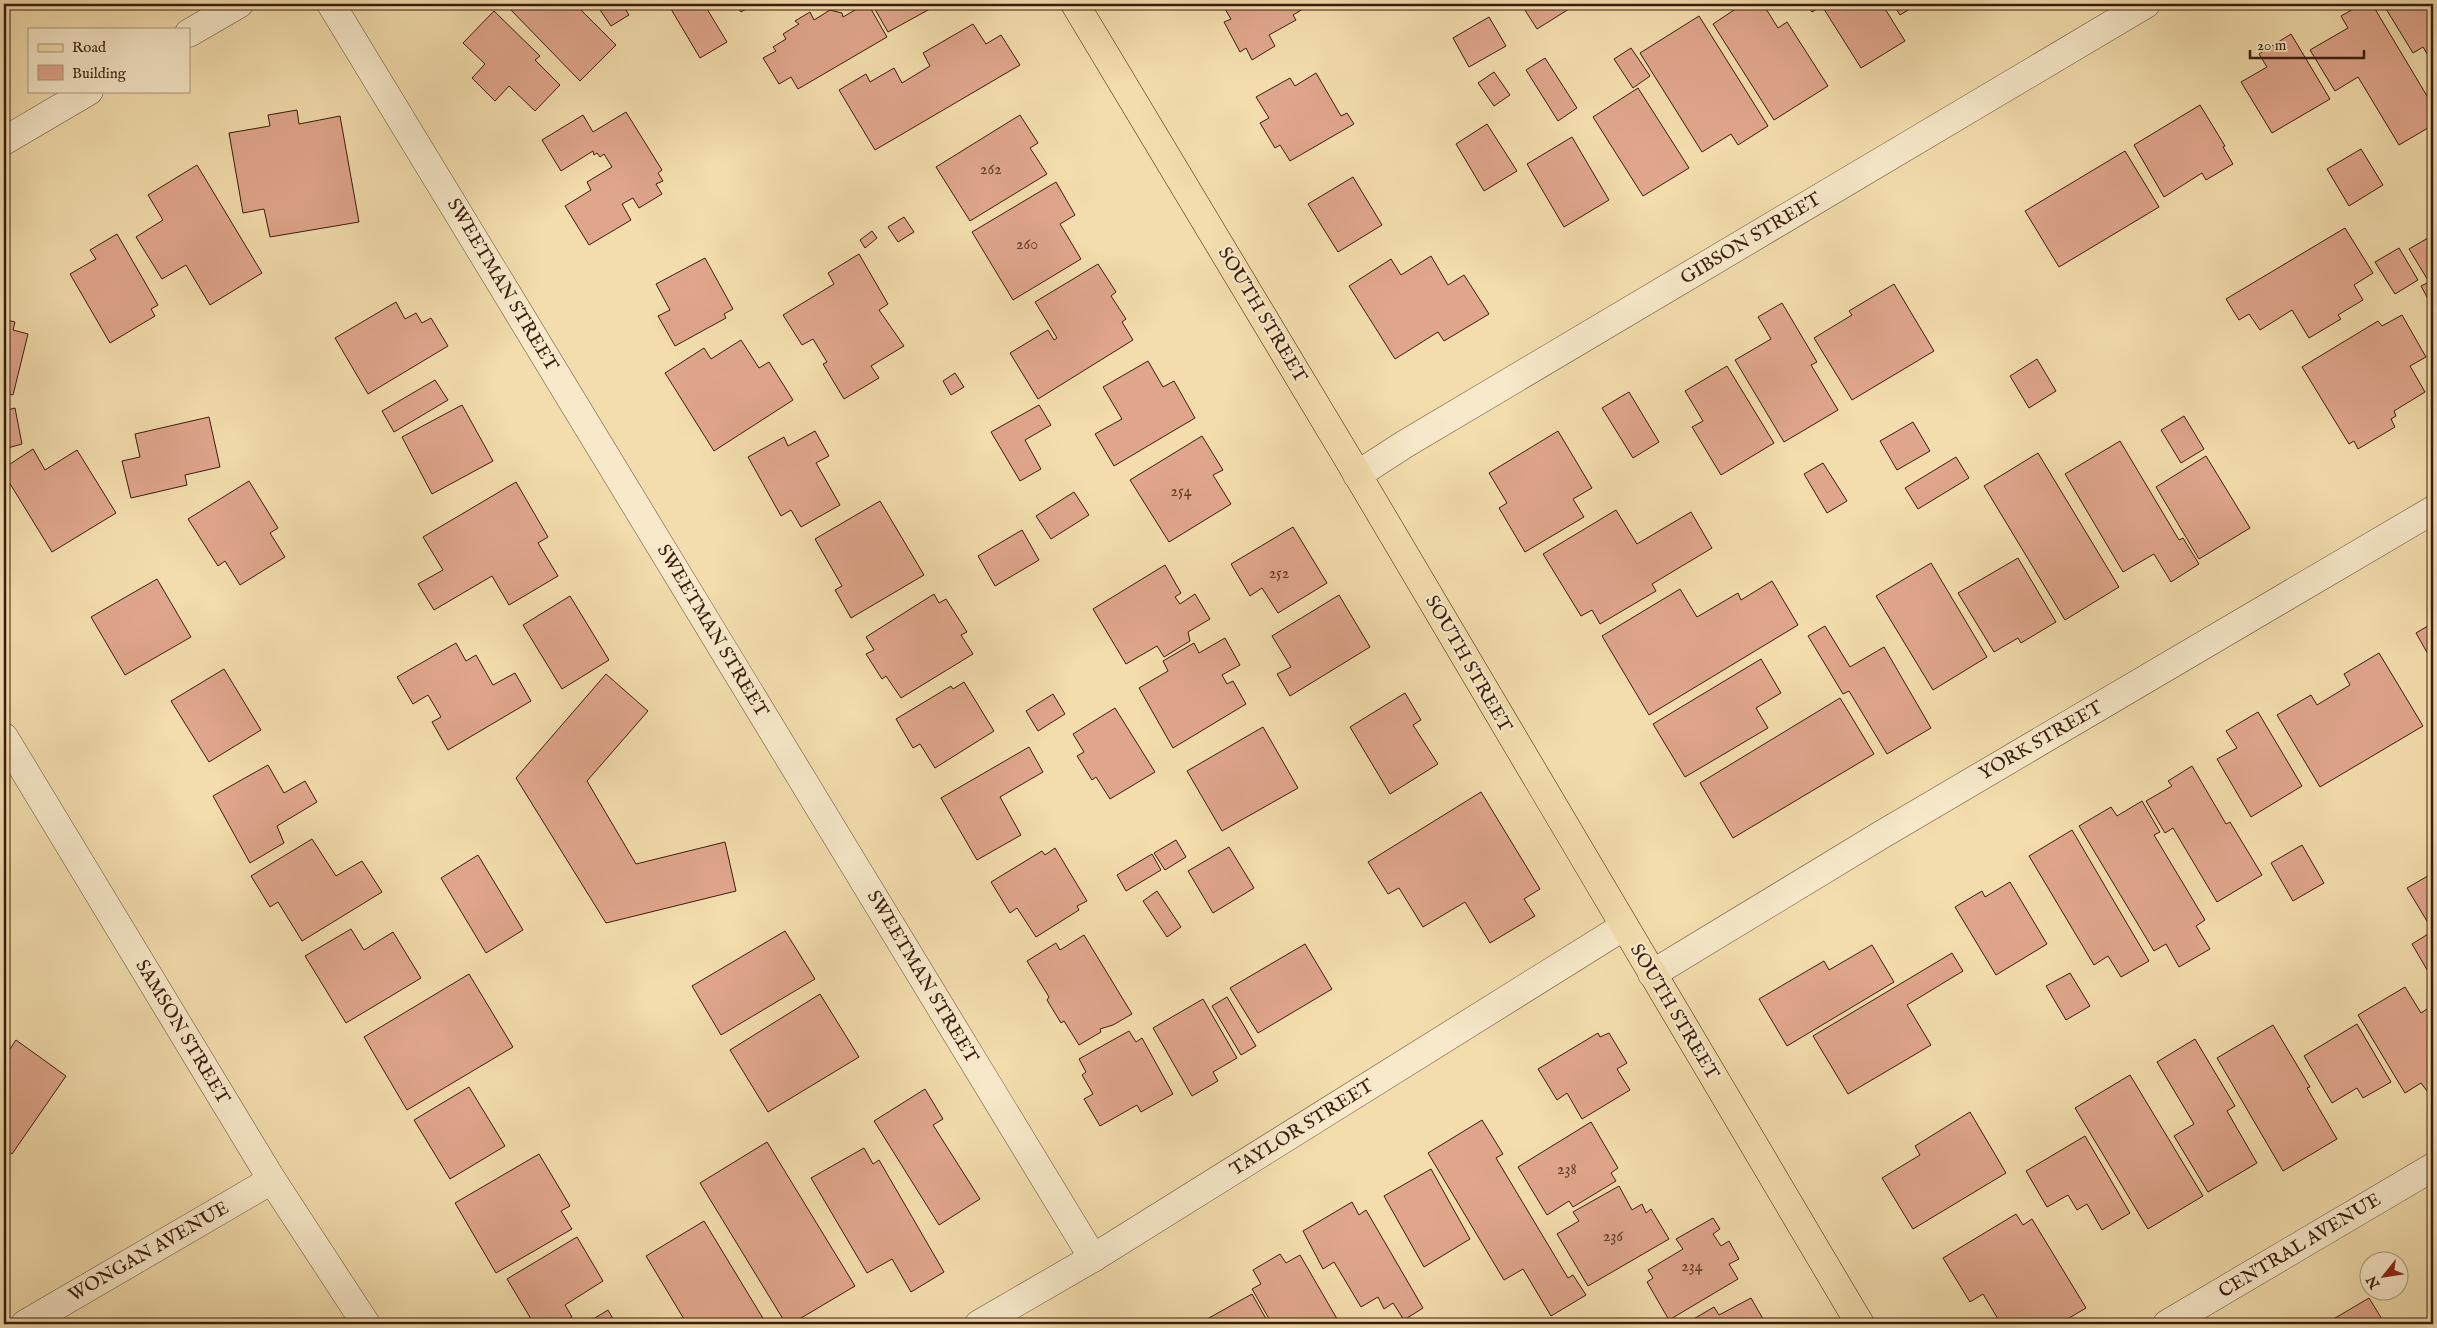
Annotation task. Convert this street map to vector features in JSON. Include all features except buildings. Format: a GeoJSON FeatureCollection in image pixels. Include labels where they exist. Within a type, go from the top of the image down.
{"type":"FeatureCollection","features":[{"type":"Feature","properties":{"kind":"main road","name":"SOUTH STREET"},"geometry":{"type":"LineString","coordinates":[[1075,4],[1357,475],[1623,927],[1860,1324]]}},
{"type":"Feature","properties":{"kind":"street"},"geometry":{"type":"LineString","coordinates":[[190,32],[239,4]]}},
{"type":"Feature","properties":{"kind":"street","name":"SWEETMAN STREET"},"geometry":{"type":"LineString","coordinates":[[331,4],[1093,1258]]}},
{"type":"Feature","properties":{"kind":"street","name":"GIBSON STREET"},"geometry":{"type":"LineString","coordinates":[[1357,475],[1405,444],[2146,4]]}},
{"type":"Feature","properties":{"kind":"street"},"geometry":{"type":"LineString","coordinates":[[4,141],[87,92]]}},
{"type":"Feature","properties":{"kind":"street","name":"YORK STREET"},"geometry":{"type":"LineString","coordinates":[[1652,974],[1881,835],[2433,510]]}},
{"type":"Feature","properties":{"kind":"street","name":"SAMSON STREET"},"geometry":{"type":"LineString","coordinates":[[4,737],[272,1180],[366,1324]]}},
{"type":"Feature","properties":{"kind":"street","name":"TAYLOR STREET"},"geometry":{"type":"LineString","coordinates":[[979,1324],[1093,1258],[1623,927]]}},
{"type":"Feature","properties":{"kind":"street","name":"CENTRAL AVENUE"},"geometry":{"type":"LineString","coordinates":[[2167,1324],[2433,1167]]}},
{"type":"Feature","properties":{"kind":"street","name":"WONGAN AVENUE"},"geometry":{"type":"LineString","coordinates":[[25,1324],[272,1180]]}}]}
